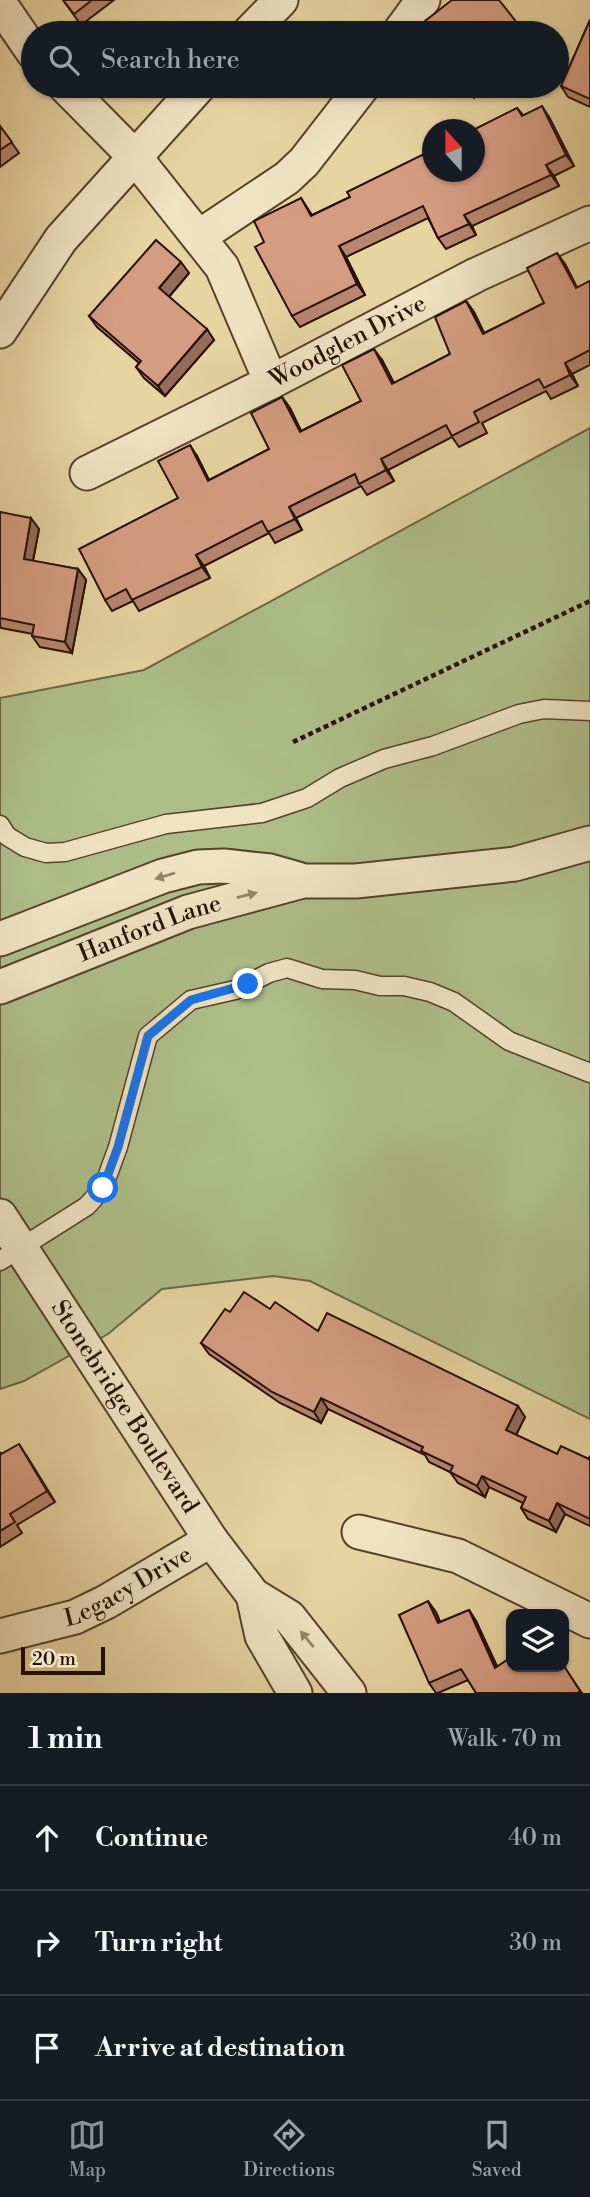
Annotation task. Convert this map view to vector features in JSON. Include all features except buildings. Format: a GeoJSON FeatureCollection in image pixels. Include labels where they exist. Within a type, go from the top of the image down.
{"type":"FeatureCollection","features":[{"type":"Feature","properties":{"kind":"street"},"geometry":{"type":"LineString","coordinates":[[261,21],[281,0]]}},
{"type":"Feature","properties":{"kind":"street"},"geometry":{"type":"LineString","coordinates":[[408,21],[423,0]]}},
{"type":"Feature","properties":{"kind":"street"},"geometry":{"type":"LineString","coordinates":[[0,4],[21,35]]}},
{"type":"Feature","properties":{"kind":"street","name":"Woodglen Drive"},"geometry":{"type":"LineString","coordinates":[[77,98],[134,156],[222,267],[271,382],[476,275],[590,223]]}},
{"type":"Feature","properties":{"kind":"street"},"geometry":{"type":"LineString","coordinates":[[0,331],[61,239],[188,98]]}},
{"type":"Feature","properties":{"kind":"street"},"geometry":{"type":"LineString","coordinates":[[200,236],[287,178],[304,162],[354,98]]}},
{"type":"Feature","properties":{"kind":"street"},"geometry":{"type":"LineString","coordinates":[[87,473],[271,382]]}},
{"type":"Feature","properties":{"kind":"street","name":"Hanford Lane"},"geometry":{"type":"LineString","coordinates":[[0,987],[188,912],[303,881],[356,881],[515,864],[590,843]]}},
{"type":"Feature","properties":{"kind":"street","name":"Hanford Lane"},"geometry":{"type":"LineString","coordinates":[[0,939],[163,876],[198,867],[224,866],[270,871],[303,881]]}},
{"type":"Feature","properties":{"kind":"street","name":"Stonebridge Boulevard"},"geometry":{"type":"LineString","coordinates":[[0,1216],[10,1255],[211,1540],[253,1595],[289,1617],[349,1693]]}},
{"type":"Feature","properties":{"kind":"street"},"geometry":{"type":"LineString","coordinates":[[359,1532],[458,1556],[590,1621]]}},
{"type":"Feature","properties":{"kind":"street","name":"Legacy Drive"},"geometry":{"type":"LineString","coordinates":[[0,1636],[75,1617],[106,1602],[211,1540]]}},
{"type":"Feature","properties":{"kind":"street","name":"Stonebridge Boulevard"},"geometry":{"type":"LineString","coordinates":[[253,1595],[262,1636],[295,1693]]}},
{"type":"Feature","properties":{"kind":"lane"},"geometry":{"type":"LineString","coordinates":[[0,825],[7,836],[25,847],[46,853],[65,852],[166,824],[284,807],[360,769],[519,714],[544,709],[590,711]]}},
{"type":"Feature","properties":{"kind":"lane"},"geometry":{"type":"LineString","coordinates":[[10,1255],[87,1206],[103,1188],[118,1147],[148,1036],[191,1000],[235,989],[269,973],[287,968],[322,979],[355,980],[380,986],[404,985],[429,992],[454,1002],[509,1041],[590,1073]]}},
{"type":"Feature","properties":{"kind":"path"},"geometry":{"type":"LineString","coordinates":[[293,742],[590,601]]}},
{"type":"Feature","properties":{"kind":"green space"},"geometry":{"type":"Polygon","coordinates":[[[590,428],[590,1419],[310,1281],[273,1276],[162,1289],[108,1334],[24,1381],[0,1389],[0,698],[144,670],[590,428]]]}},
{"type":"Feature","properties":{"kind":"route"},"geometry":{"type":"LineString","coordinates":[[103,1188],[118,1147],[139,1061],[148,1036],[191,1000],[248,984]]}}]}
